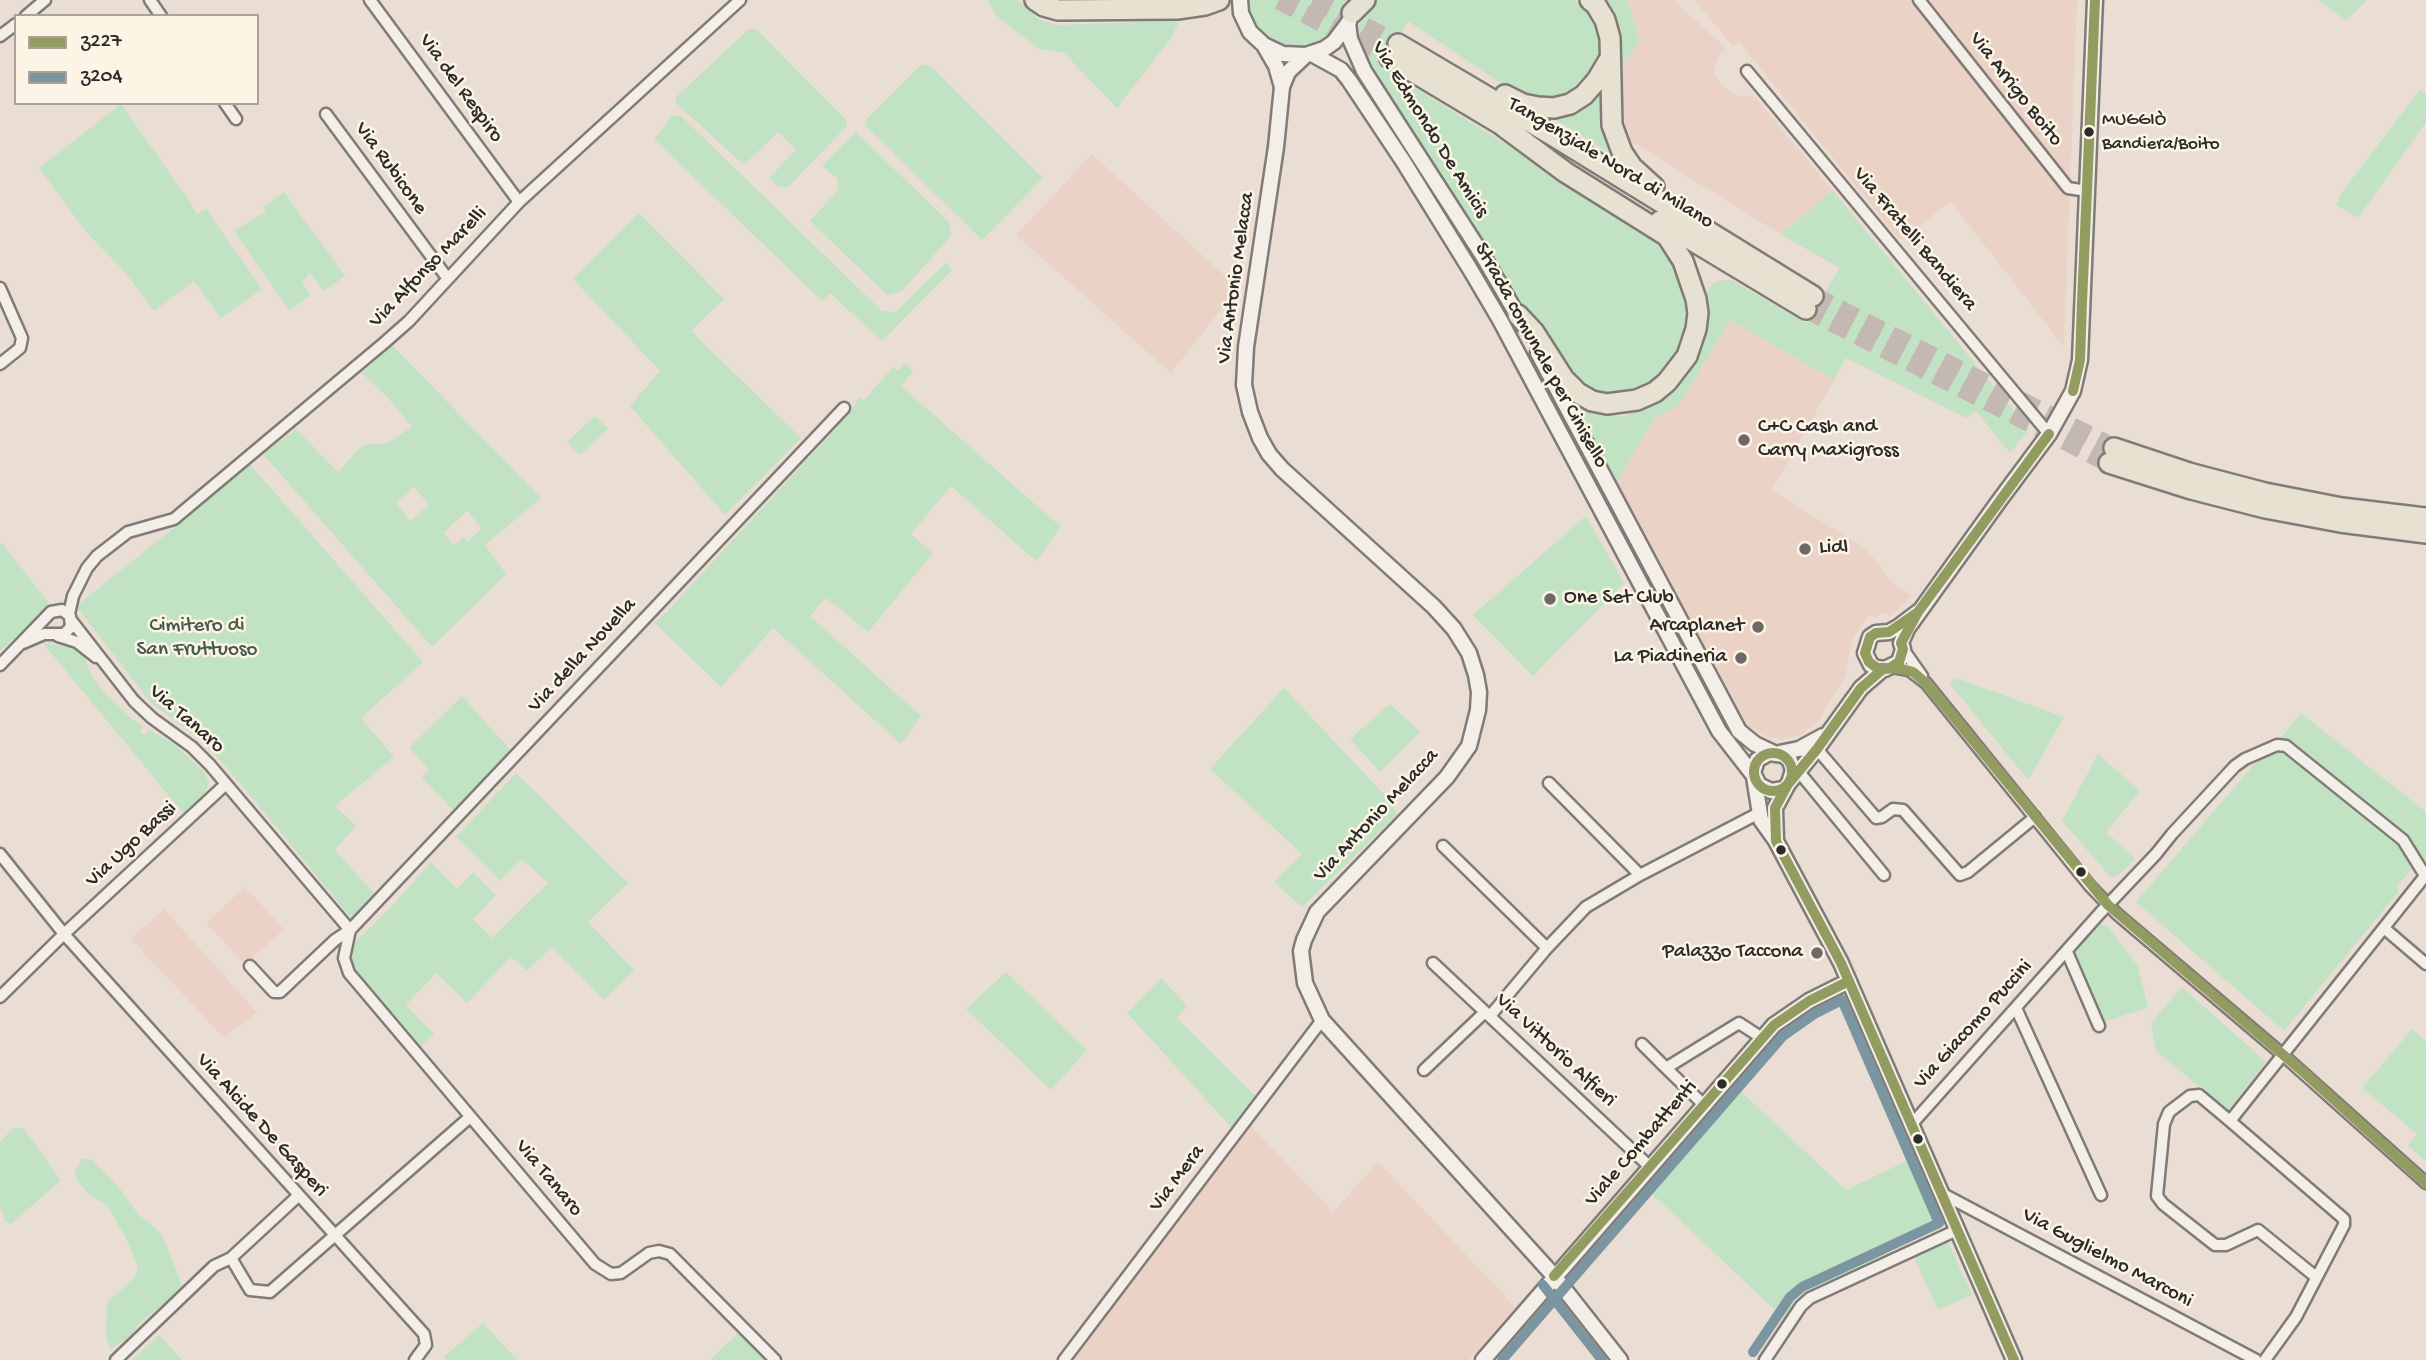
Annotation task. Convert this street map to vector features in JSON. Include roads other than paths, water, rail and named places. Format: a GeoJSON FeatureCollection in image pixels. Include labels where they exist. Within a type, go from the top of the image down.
{"type":"FeatureCollection","features":[{"type":"Feature","properties":{"kind":"highway"},"geometry":{"type":"LineString","coordinates":[[1035,0],[1058,10],[1177,9],[1219,0]]}},
{"type":"Feature","properties":{"kind":"highway"},"geometry":{"type":"LineString","coordinates":[[1590,0],[1605,20],[1610,38],[1612,125],[1622,152],[1647,183],[1674,201],[1677,212]]}},
{"type":"Feature","properties":{"kind":"highway","name":"Tangenziale Nord di Milano"},"geometry":{"type":"LineString","coordinates":[[1394,51],[1457,78],[1677,212],[1810,302],[1503,126],[1394,51]]}},
{"type":"Feature","properties":{"kind":"highway"},"geometry":{"type":"LineString","coordinates":[[1457,78],[1469,76],[1523,104],[1554,108],[1570,104],[1584,95],[1610,58]]}},
{"type":"Feature","properties":{"kind":"highway"},"geometry":{"type":"LineString","coordinates":[[1503,126],[1565,172],[1667,236],[1683,261],[1698,313],[1687,356],[1667,382],[1655,392],[1637,400],[1607,404],[1592,401],[1578,393],[1564,379],[1535,332],[1518,315]]}},
{"type":"Feature","properties":{"kind":"highway"},"geometry":{"type":"LineString","coordinates":[[2426,518],[2342,508],[2265,493],[2112,456],[2191,489],[2265,508],[2353,524],[2426,533]]}},
{"type":"Feature","properties":{"kind":"street"},"geometry":{"type":"LineString","coordinates":[[28,14],[45,0]]}},
{"type":"Feature","properties":{"kind":"street","name":"Via del Respiro"},"geometry":{"type":"LineString","coordinates":[[370,0],[519,202]]}},
{"type":"Feature","properties":{"kind":"street","name":"Via Alfonso Marelli"},"geometry":{"type":"LineString","coordinates":[[23,643],[35,637],[69,631],[75,592],[87,568],[97,556],[125,534],[174,519],[409,321],[519,202],[740,0]]}},
{"type":"Feature","properties":{"kind":"street","name":"Via Antonio Melacca"},"geometry":{"type":"LineString","coordinates":[[1240,0],[1245,23],[1276,66],[1282,88]]}},
{"type":"Feature","properties":{"kind":"street","name":"Via Arrigo Boito"},"geometry":{"type":"LineString","coordinates":[[1919,0],[2068,188],[2087,191]]}},
{"type":"Feature","properties":{"kind":"street"},"geometry":{"type":"LineString","coordinates":[[1776,841],[1775,808],[1789,784],[1861,688],[1899,662],[1903,635],[2049,435],[2073,391],[2080,360],[2095,0]]}},
{"type":"Feature","properties":{"kind":"street","name":"Via Antonio Melacca"},"geometry":{"type":"LineString","coordinates":[[1355,9],[1334,42],[1309,54],[1288,72],[1282,88],[1276,147],[1246,347],[1244,385],[1250,412],[1269,454],[1282,469],[1434,607],[1454,629],[1469,653],[1479,692],[1477,718],[1469,746],[1447,777],[1326,900],[1311,922],[1304,940],[1302,960],[1308,994],[1322,1020],[1554,1276],[1620,1360]]}},
{"type":"Feature","properties":{"kind":"street","name":"Via Edmondo De Amicis"},"geometry":{"type":"LineString","coordinates":[[1355,9],[1350,39],[1364,71],[1518,315],[1739,731],[1755,744],[1780,755]]}},
{"type":"Feature","properties":{"kind":"street"},"geometry":{"type":"LineString","coordinates":[[1264,46],[1283,54],[1309,54]]}},
{"type":"Feature","properties":{"kind":"street","name":"Strada comunale per Cinisello"},"geometry":{"type":"LineString","coordinates":[[1309,54],[1341,70],[1349,80],[1470,269],[1702,700],[1727,743],[1754,776]]}},
{"type":"Feature","properties":{"kind":"street","name":"Via Fratelli Bandiera"},"geometry":{"type":"LineString","coordinates":[[1747,71],[2049,435]]}},
{"type":"Feature","properties":{"kind":"street"},"geometry":{"type":"LineString","coordinates":[[226,105],[236,119]]}},
{"type":"Feature","properties":{"kind":"street","name":"Via Rubicone"},"geometry":{"type":"LineString","coordinates":[[327,114],[448,279]]}},
{"type":"Feature","properties":{"kind":"street"},"geometry":{"type":"LineString","coordinates":[[0,288],[22,338],[20,348],[0,364]]}},
{"type":"Feature","properties":{"kind":"street","name":"Via della Novella"},"geometry":{"type":"LineString","coordinates":[[350,930],[844,408]]}},
{"type":"Feature","properties":{"kind":"street","name":"Via Alfonso Marelli"},"geometry":{"type":"LineString","coordinates":[[0,665],[23,643],[36,625],[75,592]]}},
{"type":"Feature","properties":{"kind":"street"},"geometry":{"type":"LineString","coordinates":[[54,635],[45,624],[51,612],[62,610],[70,617]]}},
{"type":"Feature","properties":{"kind":"street"},"geometry":{"type":"LineString","coordinates":[[1889,632],[1918,612]]}},
{"type":"Feature","properties":{"kind":"street","name":"Via Tanaro"},"geometry":{"type":"LineString","coordinates":[[70,617],[134,701],[152,719],[192,747],[350,930],[344,958],[349,973],[603,1271],[621,1273],[649,1253],[659,1251],[670,1254],[775,1360]]}},
{"type":"Feature","properties":{"kind":"street"},"geometry":{"type":"LineString","coordinates":[[1861,688],[1865,653],[1870,637],[1876,633],[1895,634],[1926,683],[2108,905],[2283,1055],[2426,1183]]}},
{"type":"Feature","properties":{"kind":"street","name":"Via Tanaro"},"geometry":{"type":"LineString","coordinates":[[54,635],[80,644],[106,665]]}},
{"type":"Feature","properties":{"kind":"street"},"geometry":{"type":"LineString","coordinates":[[1865,653],[1871,665],[1909,670],[1926,683]]}},
{"type":"Feature","properties":{"kind":"street"},"geometry":{"type":"LineString","coordinates":[[1827,733],[1799,749],[1780,755],[1765,754],[1757,760],[1754,776],[1759,813],[1849,981],[2014,1360]]}},
{"type":"Feature","properties":{"kind":"street","name":"Via Giacomo Puccini"},"geometry":{"type":"LineString","coordinates":[[1911,1125],[2108,905],[2235,766],[2245,759],[2277,745],[2286,746],[2403,840],[2426,876]]}},
{"type":"Feature","properties":{"kind":"street"},"geometry":{"type":"LineString","coordinates":[[1817,749],[1875,818],[1882,817],[1893,809],[1903,810],[1960,875],[1968,873],[2035,817]]}},
{"type":"Feature","properties":{"kind":"street"},"geometry":{"type":"LineString","coordinates":[[1780,755],[1799,771],[1884,875]]}},
{"type":"Feature","properties":{"kind":"street"},"geometry":{"type":"LineString","coordinates":[[1754,776],[1760,786],[1770,791],[1779,790],[1789,784],[1793,770],[1780,755]]}},
{"type":"Feature","properties":{"kind":"street"},"geometry":{"type":"LineString","coordinates":[[1549,783],[1640,875]]}},
{"type":"Feature","properties":{"kind":"street","name":"Via Ugo Bassi"},"geometry":{"type":"LineString","coordinates":[[0,997],[226,784]]}},
{"type":"Feature","properties":{"kind":"street"},"geometry":{"type":"LineString","coordinates":[[1424,1070],[1488,1014],[1586,907],[1640,875],[1759,813]]}},
{"type":"Feature","properties":{"kind":"street"},"geometry":{"type":"LineString","coordinates":[[1443,846],[1548,948]]}},
{"type":"Feature","properties":{"kind":"street"},"geometry":{"type":"LineString","coordinates":[[0,854],[64,934]]}},
{"type":"Feature","properties":{"kind":"street"},"geometry":{"type":"LineString","coordinates":[[2230,1121],[2426,876]]}},
{"type":"Feature","properties":{"kind":"street"},"geometry":{"type":"LineString","coordinates":[[2384,928],[2426,964]]}},
{"type":"Feature","properties":{"kind":"street"},"geometry":{"type":"LineString","coordinates":[[250,966],[274,992],[280,992],[335,940],[350,930]]}},
{"type":"Feature","properties":{"kind":"street","name":"Via Alcide De Gasperi"},"geometry":{"type":"LineString","coordinates":[[64,934],[424,1334],[426,1345],[415,1360]]}},
{"type":"Feature","properties":{"kind":"street"},"geometry":{"type":"LineString","coordinates":[[2067,952],[2099,1026]]}},
{"type":"Feature","properties":{"kind":"street","name":"Via Vittorio Alfieri"},"geometry":{"type":"LineString","coordinates":[[1433,963],[1650,1167]]}},
{"type":"Feature","properties":{"kind":"street","name":"Viale Combattenti"},"geometry":{"type":"LineString","coordinates":[[1483,1360],[1762,1038],[1783,1017],[1849,981]]}},
{"type":"Feature","properties":{"kind":"street"},"geometry":{"type":"LineString","coordinates":[[2016,1008],[2101,1195]]}},
{"type":"Feature","properties":{"kind":"street","name":"Via Mera"},"geometry":{"type":"LineString","coordinates":[[1064,1360],[1322,1020]]}},
{"type":"Feature","properties":{"kind":"street"},"geometry":{"type":"LineString","coordinates":[[1666,1068],[1739,1023],[1762,1038]]}},
{"type":"Feature","properties":{"kind":"street"},"geometry":{"type":"LineString","coordinates":[[1642,1044],[1704,1105]]}},
{"type":"Feature","properties":{"kind":"street"},"geometry":{"type":"LineString","coordinates":[[2265,1360],[2296,1317],[2344,1225],[2344,1219],[2199,1095],[2190,1097],[2169,1112],[2164,1124],[2157,1196],[2163,1204],[2215,1245],[2226,1245],[2258,1230],[2316,1277]]}},
{"type":"Feature","properties":{"kind":"street"},"geometry":{"type":"LineString","coordinates":[[230,1258],[250,1290],[270,1292],[470,1117]]}},
{"type":"Feature","properties":{"kind":"street","name":"Via Guglielmo Marconi"},"geometry":{"type":"LineString","coordinates":[[1940,1193],[2256,1360]]}},
{"type":"Feature","properties":{"kind":"street"},"geometry":{"type":"LineString","coordinates":[[116,1360],[214,1266],[230,1258],[298,1196]]}},
{"type":"Feature","properties":{"kind":"street"},"geometry":{"type":"LineString","coordinates":[[1765,1360],[1810,1298],[1957,1230]]}},
{"type":"Feature","properties":{"kind":"tunnel"},"geometry":{"type":"LineString","coordinates":[[1279,0],[1390,58]]}},
{"type":"Feature","properties":{"kind":"tunnel"},"geometry":{"type":"LineString","coordinates":[[1313,0],[1398,44]]}},
{"type":"Feature","properties":{"kind":"tunnel"},"geometry":{"type":"LineString","coordinates":[[1813,296],[2114,448]]}},
{"type":"Feature","properties":{"kind":"tunnel"},"geometry":{"type":"LineString","coordinates":[[1806,309],[2109,463]]}},
{"type":"Feature","properties":{"kind":"place","name":"MUGGIÒ Bandiera/Boito"},"geometry":{"type":"Point","coordinates":[2089,132]}},
{"type":"Feature","properties":{"kind":"place","name":"C+C Cash and Carry Maxigross"},"geometry":{"type":"Point","coordinates":[1744,440]}},
{"type":"Feature","properties":{"kind":"place","name":"Lidl"},"geometry":{"type":"Point","coordinates":[1805,549]}},
{"type":"Feature","properties":{"kind":"place","name":"One Set Club"},"geometry":{"type":"Point","coordinates":[1550,599]}},
{"type":"Feature","properties":{"kind":"place","name":"Arcaplanet"},"geometry":{"type":"Point","coordinates":[1758,627]}},
{"type":"Feature","properties":{"kind":"place","name":"La Piadineria"},"geometry":{"type":"Point","coordinates":[1741,658]}},
{"type":"Feature","properties":{"kind":"place","name":"Palazzo Taccona"},"geometry":{"type":"Point","coordinates":[1817,953]}},
{"type":"Feature","properties":{"kind":"park label","name":"Cimitero di San Fruttuoso"},"geometry":{"type":"Point","coordinates":[197,639]}}]}
